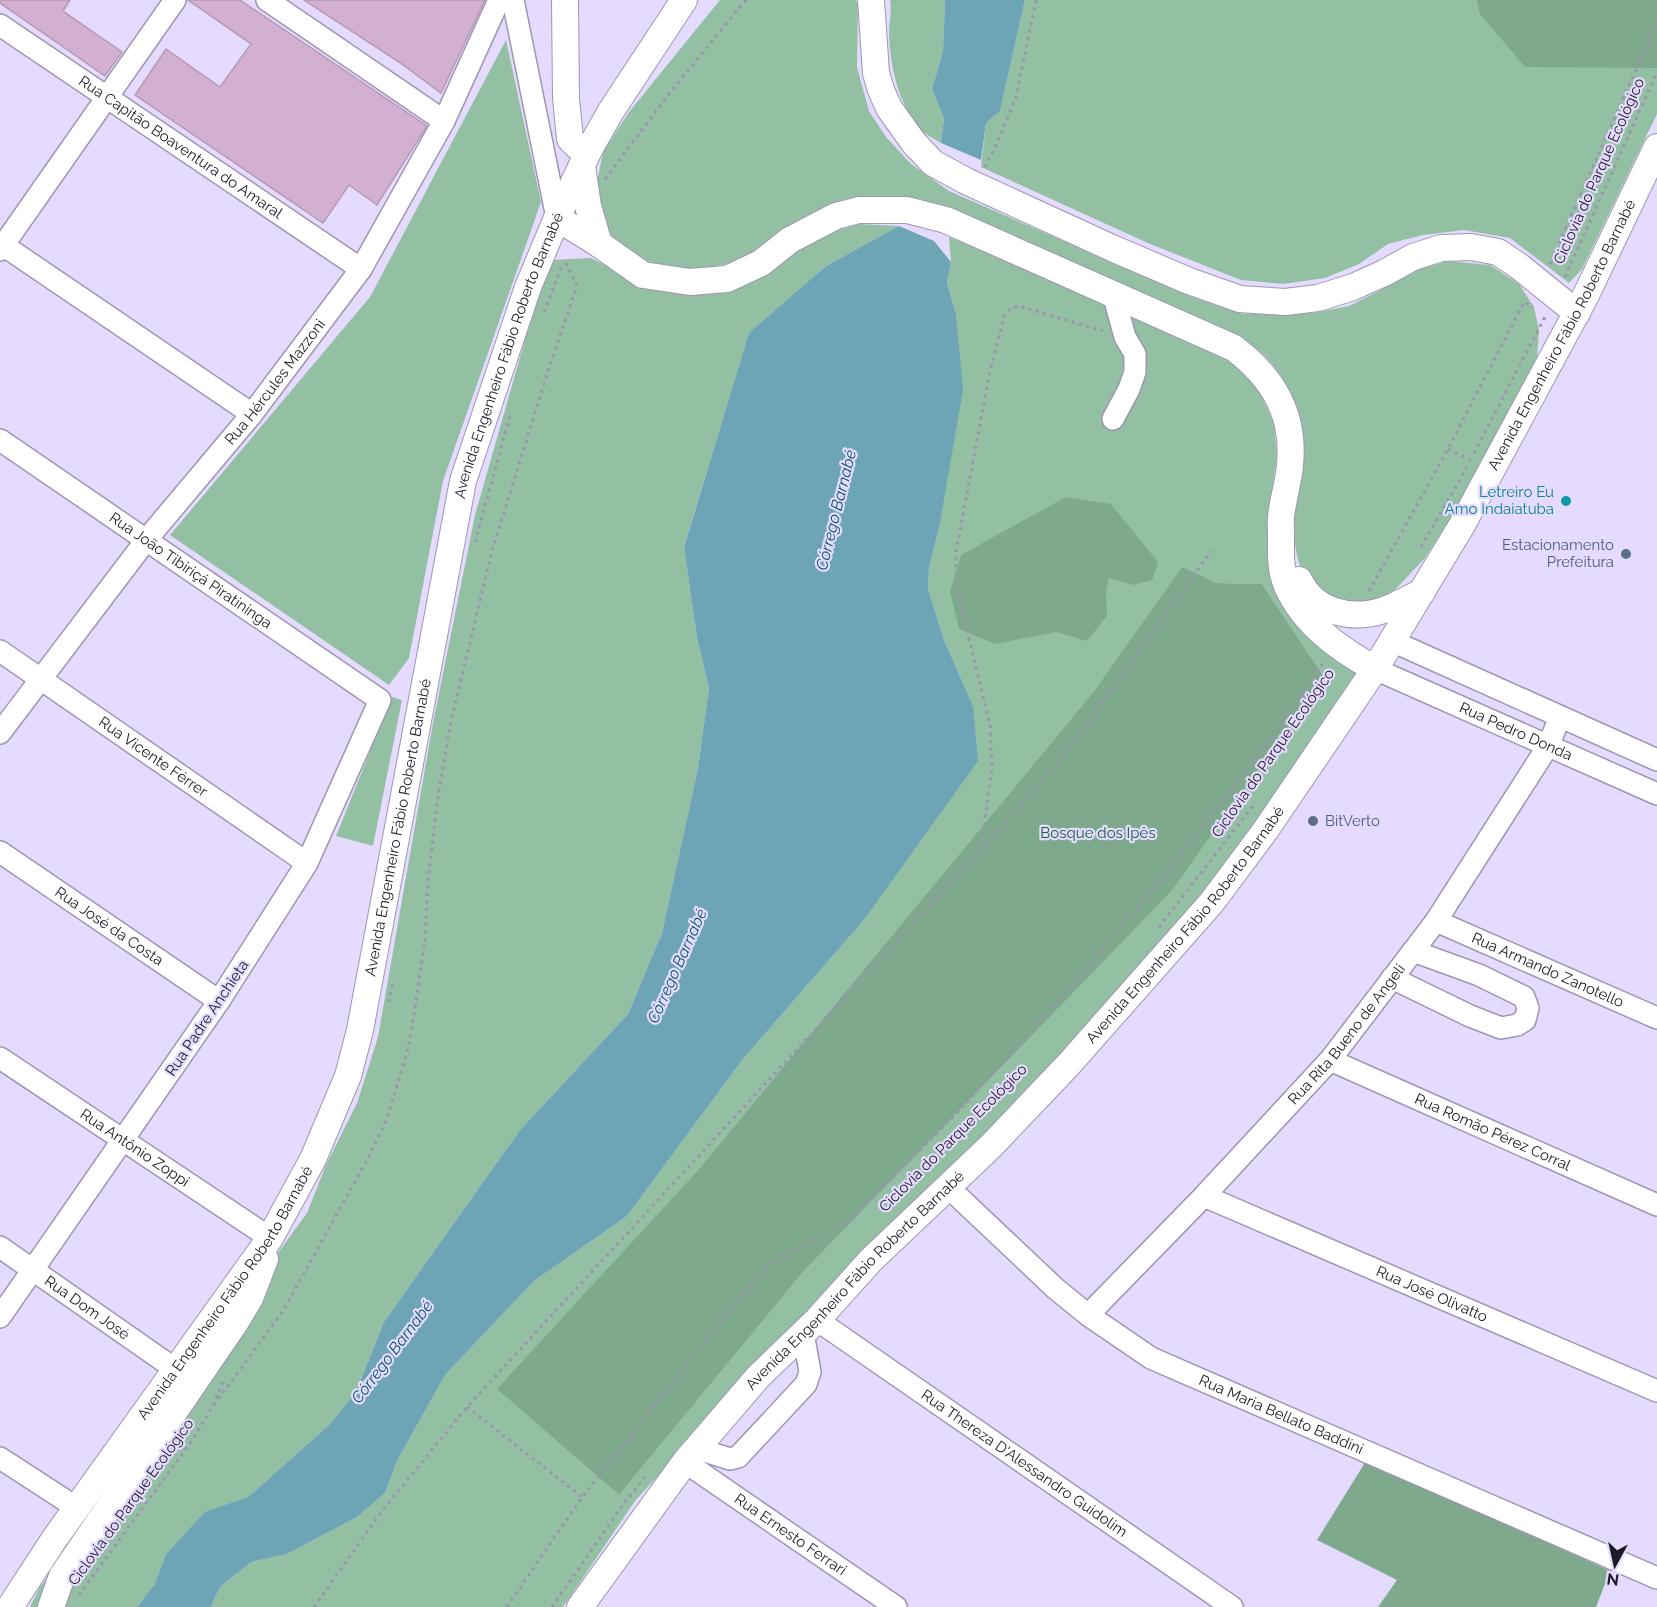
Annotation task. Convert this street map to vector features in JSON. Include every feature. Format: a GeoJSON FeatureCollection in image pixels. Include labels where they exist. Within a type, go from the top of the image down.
{"type":"FeatureCollection","features":[{"type":"Feature","properties":{"kind":"main road"},"geometry":{"type":"LineString","coordinates":[[565,0],[566,98],[570,139],[586,157],[588,206],[599,244]]}},
{"type":"Feature","properties":{"kind":"main road"},"geometry":{"type":"LineString","coordinates":[[679,8],[706,0]]}},
{"type":"Feature","properties":{"kind":"main road"},"geometry":{"type":"LineString","coordinates":[[871,0],[876,73],[881,90],[889,108],[914,143],[933,163],[966,181],[1112,248],[1189,281],[1240,299],[1285,302],[1317,298],[1353,287],[1413,257],[1441,248],[1471,247],[1498,252],[1576,313]]}},
{"type":"Feature","properties":{"kind":"main road","name":"Avenida Engenheiro Fábio Roberto Barnabé"},"geometry":{"type":"LineString","coordinates":[[10,1607],[55,1538],[270,1238],[313,1159],[348,1076],[360,1030],[463,481],[528,286],[557,218],[611,111],[679,8]]}},
{"type":"Feature","properties":{"kind":"main road","name":"Avenida Engenheiro Fábio Roberto Barnabé"},"geometry":{"type":"LineString","coordinates":[[585,1605],[691,1456],[758,1377],[810,1326],[871,1260],[991,1146],[1069,1064],[1212,902],[1265,831],[1364,663],[1392,641],[1462,525],[1480,466],[1576,313],[1657,147]]}},
{"type":"Feature","properties":{"kind":"main road"},"geometry":{"type":"LineString","coordinates":[[557,218],[643,274],[690,282],[727,279],[760,263],[790,240],[836,216],[859,210],[907,210],[946,219],[1234,348],[1255,364],[1267,380],[1278,397],[1286,420],[1291,443],[1290,466],[1281,511],[1281,564],[1286,585],[1312,624],[1364,663]]}},
{"type":"Feature","properties":{"kind":"main road"},"geometry":{"type":"LineString","coordinates":[[1281,538],[1305,592],[1325,609],[1352,615],[1384,610],[1422,592]]}},
{"type":"Feature","properties":{"kind":"main road"},"geometry":{"type":"LineString","coordinates":[[63,1604],[62,1576],[240,1315],[262,1269],[270,1238]]}},
{"type":"Feature","properties":{"kind":"main road"},"geometry":{"type":"LineString","coordinates":[[70,1564],[81,1526],[77,1508]]}},
{"type":"Feature","properties":{"kind":"street"},"geometry":{"type":"LineString","coordinates":[[175,0],[1,246],[252,414]]}},
{"type":"Feature","properties":{"kind":"street"},"geometry":{"type":"LineString","coordinates":[[267,0],[444,121]]}},
{"type":"Feature","properties":{"kind":"street","name":"Rua Hércules Mazzoni"},"geometry":{"type":"LineString","coordinates":[[0,733],[147,539],[252,414],[361,269],[444,121],[499,0]]}},
{"type":"Feature","properties":{"kind":"street"},"geometry":{"type":"LineString","coordinates":[[513,0],[557,218]]}},
{"type":"Feature","properties":{"kind":"street","name":"Rua Capitão Boaventura do Amaral"},"geometry":{"type":"LineString","coordinates":[[0,25],[361,269]]}},
{"type":"Feature","properties":{"kind":"street"},"geometry":{"type":"LineString","coordinates":[[535,108],[566,98]]}},
{"type":"Feature","properties":{"kind":"street"},"geometry":{"type":"LineString","coordinates":[[1113,293],[1125,337],[1135,354],[1135,372],[1113,419]]}},
{"type":"Feature","properties":{"kind":"street","name":"Rua João Tibiriçá Piratininga"},"geometry":{"type":"LineString","coordinates":[[0,440],[380,700]]}},
{"type":"Feature","properties":{"kind":"street","name":"Rua Pedro Donda"},"geometry":{"type":"LineString","coordinates":[[1392,641],[1657,760]]}},
{"type":"Feature","properties":{"kind":"street","name":"Rua Vicente Férrer"},"geometry":{"type":"LineString","coordinates":[[0,651],[307,863]]}},
{"type":"Feature","properties":{"kind":"street","name":"Rua Pedro Donda"},"geometry":{"type":"LineString","coordinates":[[1364,663],[1657,794]]}},
{"type":"Feature","properties":{"kind":"street","name":"Rua Padre Anchieta"},"geometry":{"type":"LineString","coordinates":[[0,1317],[219,1001],[307,863],[380,700]]}},
{"type":"Feature","properties":{"kind":"street","name":"Rua Rita Bueno de Angeli"},"geometry":{"type":"LineString","coordinates":[[1088,1315],[1204,1196],[1330,1060],[1436,921],[1548,746],[1560,717]]}},
{"type":"Feature","properties":{"kind":"street","name":"Rua José da Costa"},"geometry":{"type":"LineString","coordinates":[[0,852],[219,1001]]}},
{"type":"Feature","properties":{"kind":"street","name":"Rua Armando Zanotello"},"geometry":{"type":"LineString","coordinates":[[1436,921],[1657,1018]]}},
{"type":"Feature","properties":{"kind":"street"},"geometry":{"type":"LineString","coordinates":[[1392,978],[1470,1016],[1501,1028],[1517,1026],[1525,1020],[1528,1008],[1524,997],[1479,975],[1413,951]]}},
{"type":"Feature","properties":{"kind":"street","name":"Rua Antônio Zoppi"},"geometry":{"type":"LineString","coordinates":[[0,1058],[270,1238]]}},
{"type":"Feature","properties":{"kind":"street","name":"Rua Romão Pérez Corral"},"geometry":{"type":"LineString","coordinates":[[1330,1060],[1657,1205]]}},
{"type":"Feature","properties":{"kind":"street","name":"Rua Maria Bellato Baddini"},"geometry":{"type":"LineString","coordinates":[[948,1187],[1056,1289],[1088,1315],[1151,1358],[1657,1578]]}},
{"type":"Feature","properties":{"kind":"street","name":"Rua José Olivatto"},"geometry":{"type":"LineString","coordinates":[[1204,1196],[1657,1391]]}},
{"type":"Feature","properties":{"kind":"street","name":"Rua Dom José"},"geometry":{"type":"LineString","coordinates":[[0,1247],[175,1369]]}},
{"type":"Feature","properties":{"kind":"street"},"geometry":{"type":"LineString","coordinates":[[691,1456],[730,1459],[738,1457],[806,1384],[810,1372],[810,1326]]}},
{"type":"Feature","properties":{"kind":"street","name":"Rua Thereza D'Alessandro Guidolim"},"geometry":{"type":"LineString","coordinates":[[810,1326],[1232,1607]]}},
{"type":"Feature","properties":{"kind":"street","name":"Rua Ernesto Ferrari"},"geometry":{"type":"LineString","coordinates":[[691,1456],[896,1607]]}},
{"type":"Feature","properties":{"kind":"street"},"geometry":{"type":"LineString","coordinates":[[0,1458],[77,1508]]}},
{"type":"Feature","properties":{"kind":"path"},"geometry":{"type":"LineString","coordinates":[[602,183],[668,95],[746,0]]}},
{"type":"Feature","properties":{"kind":"path"},"geometry":{"type":"LineString","coordinates":[[991,172],[984,170],[1016,96],[1036,0]]}},
{"type":"Feature","properties":{"kind":"path"},"geometry":{"type":"LineString","coordinates":[[1549,266],[1657,22]]}},
{"type":"Feature","properties":{"kind":"path","name":"Ciclovia do Parque Ecológico"},"geometry":{"type":"LineString","coordinates":[[1556,273],[1564,280],[1657,72]]}},
{"type":"Feature","properties":{"kind":"path","name":"Ciclovia do Parque Ecológico"},"geometry":{"type":"LineString","coordinates":[[63,1604],[191,1442],[210,1411],[283,1311],[367,1160],[387,1119],[408,1049],[414,1014],[425,940],[428,880],[438,796],[454,710],[492,551],[577,286],[564,259]]}},
{"type":"Feature","properties":{"kind":"path"},"geometry":{"type":"LineString","coordinates":[[1384,610],[1364,599],[1448,449],[1524,302],[1546,315]]}},
{"type":"Feature","properties":{"kind":"path"},"geometry":{"type":"LineString","coordinates":[[981,850],[992,767],[990,726],[956,583],[956,552],[990,372],[1005,314],[1011,308],[1019,306],[1125,337]]}},
{"type":"Feature","properties":{"kind":"path"},"geometry":{"type":"LineString","coordinates":[[1417,555],[1480,466],[1539,330]]}},
{"type":"Feature","properties":{"kind":"path"},"geometry":{"type":"LineString","coordinates":[[1448,449],[1480,466]]}},
{"type":"Feature","properties":{"kind":"path"},"geometry":{"type":"LineString","coordinates":[[314,1607],[382,1511],[467,1407],[1040,784],[1211,551]]}},
{"type":"Feature","properties":{"kind":"path"},"geometry":{"type":"LineString","coordinates":[[507,1607],[582,1497],[766,1266],[851,1220],[956,1114],[1075,983],[1172,866],[1268,741],[1326,660],[1364,663]]}},
{"type":"Feature","properties":{"kind":"path","name":"Ciclovia do Parque Ecológico"},"geometry":{"type":"LineString","coordinates":[[1158,929],[1260,797]]}},
{"type":"Feature","properties":{"kind":"path"},"geometry":{"type":"LineString","coordinates":[[467,1407],[582,1497]]}},
{"type":"Feature","properties":{"kind":"path"},"geometry":{"type":"LineString","coordinates":[[552,1607],[619,1511],[648,1474]]}},
{"type":"Feature","properties":{"kind":"green space"},"geometry":{"type":"Polygon","coordinates":[[[720,0],[856,0],[858,6],[857,67],[869,111],[886,137],[911,164],[949,191],[1197,299],[1243,314],[1313,313],[1349,306],[1381,290],[1409,272],[1448,261],[1490,265],[1519,284],[1534,307],[1539,330],[1537,360],[1455,511],[1425,558],[1388,597],[1365,605],[1329,601],[1305,575],[1296,551],[1294,521],[1302,435],[1296,408],[1290,394],[1267,358],[1252,345],[1230,333],[964,214],[917,198],[878,196],[841,200],[806,216],[737,262],[690,271],[653,264],[617,243],[599,218],[595,192],[603,152],[629,112],[720,0]]]}},
{"type":"Feature","properties":{"kind":"green space"},"geometry":{"type":"Polygon","coordinates":[[[890,0],[945,0],[943,51],[932,89],[944,119],[941,143],[921,130],[906,109],[901,97],[890,46],[890,0]]]}},
{"type":"Feature","properties":{"kind":"green space"},"geometry":{"type":"Polygon","coordinates":[[[1025,0],[1657,0],[1657,114],[1582,269],[1569,283],[1510,238],[1464,230],[1423,235],[1388,244],[1359,264],[1325,278],[1283,284],[1241,280],[1150,244],[981,167],[986,123],[1000,111],[1025,0]]]}},
{"type":"Feature","properties":{"kind":"green space"},"geometry":{"type":"Polygon","coordinates":[[[1477,0],[1657,0],[1657,68],[1525,67],[1480,14],[1477,0]]]}},
{"type":"Feature","properties":{"kind":"green space"},"geometry":{"type":"Polygon","coordinates":[[[506,40],[541,202],[443,481],[409,658],[389,685],[170,535],[370,297],[506,40]]]}},
{"type":"Feature","properties":{"kind":"green space"},"geometry":{"type":"Polygon","coordinates":[[[860,224],[899,226],[826,266],[749,334],[684,546],[697,638],[709,688],[698,768],[662,933],[628,1014],[520,1130],[384,1322],[356,1392],[329,1425],[248,1497],[205,1513],[166,1554],[155,1585],[137,1607],[62,1607],[65,1598],[126,1495],[272,1261],[307,1213],[326,1165],[357,1103],[378,1037],[433,723],[475,515],[527,333],[551,260],[591,258],[641,283],[683,294],[801,248],[825,234],[860,224]]]}},
{"type":"Feature","properties":{"kind":"green space"},"geometry":{"type":"Polygon","coordinates":[[[949,237],[1052,280],[1230,361],[1259,390],[1274,424],[1277,455],[1270,504],[1269,537],[1358,674],[1317,736],[1217,874],[1061,1062],[802,1316],[635,1501],[563,1607],[211,1607],[220,1587],[251,1562],[287,1554],[357,1517],[385,1493],[397,1461],[445,1375],[534,1281],[627,1216],[743,1059],[863,921],[973,706],[944,640],[928,589],[929,568],[939,528],[958,345],[956,314],[947,283],[951,262],[949,237]],[[1182,568],[1094,691],[698,1170],[498,1389],[619,1495],[804,1271],[1171,892],[1324,677],[1262,584],[1217,583],[1182,568]]]}},
{"type":"Feature","properties":{"kind":"green space"},"geometry":{"type":"Polygon","coordinates":[[[1066,497],[1111,504],[1158,562],[1152,580],[1134,585],[1109,578],[1106,592],[1107,616],[1087,641],[1056,632],[995,644],[959,629],[950,592],[961,555],[1066,497]]]}},
{"type":"Feature","properties":{"kind":"green space","name":"Bosque dos Ipês"},"geometry":{"type":"Polygon","coordinates":[[[1182,567],[1217,583],[1262,584],[1324,677],[1171,892],[804,1271],[619,1495],[497,1389],[698,1170],[1094,691],[1182,567]]]}},
{"type":"Feature","properties":{"kind":"green space"},"geometry":{"type":"Polygon","coordinates":[[[392,697],[402,700],[373,846],[336,836],[392,697]]]}},
{"type":"Feature","properties":{"kind":"green space"},"geometry":{"type":"Polygon","coordinates":[[[1366,1461],[1610,1571],[1596,1607],[1378,1607],[1397,1580],[1317,1540],[1366,1461]]]}},
{"type":"Feature","properties":{"kind":"green space"},"geometry":{"type":"Polygon","coordinates":[[[58,1564],[40,1607],[30,1607],[40,1587],[58,1564]]]}},
{"type":"Feature","properties":{"kind":"water"},"geometry":{"type":"Polygon","coordinates":[[[945,0],[1025,0],[1000,111],[986,123],[981,160],[941,143],[944,119],[932,89],[943,51],[945,0]]]}},
{"type":"Feature","properties":{"kind":"water","name":"Córrego Barnabé"},"geometry":{"type":"Polygon","coordinates":[[[899,226],[934,241],[951,262],[947,283],[956,314],[963,390],[939,528],[929,568],[928,589],[944,640],[973,706],[978,761],[863,921],[743,1059],[627,1216],[534,1281],[445,1375],[397,1461],[385,1493],[357,1517],[287,1554],[251,1562],[220,1587],[211,1607],[137,1607],[155,1584],[166,1554],[205,1512],[248,1497],[329,1425],[356,1392],[384,1322],[520,1130],[628,1014],[662,933],[698,768],[709,688],[697,638],[684,547],[749,333],[826,266],[899,226]]]}},
{"type":"Feature","properties":{"kind":"building"},"geometry":{"type":"Polygon","coordinates":[[[0,0],[70,0],[63,11],[122,52],[105,76],[0,3],[0,0]]]}},
{"type":"Feature","properties":{"kind":"building"},"geometry":{"type":"Polygon","coordinates":[[[188,0],[240,0],[427,126],[377,205],[349,185],[323,223],[135,95],[166,49],[220,87],[251,44],[188,0]]]}},
{"type":"Feature","properties":{"kind":"building"},"geometry":{"type":"Polygon","coordinates":[[[304,0],[485,0],[441,93],[399,62],[304,0]]]}},
{"type":"Feature","properties":{"kind":"place","name":"Letreiro Eu Amo Indaiatuba"},"geometry":{"type":"Point","coordinates":[1566,501]}},
{"type":"Feature","properties":{"kind":"place","name":"Estacionamento Prefeitura"},"geometry":{"type":"Point","coordinates":[1626,554]}},
{"type":"Feature","properties":{"kind":"place","name":"BitVerto"},"geometry":{"type":"Point","coordinates":[1313,821]}}]}
